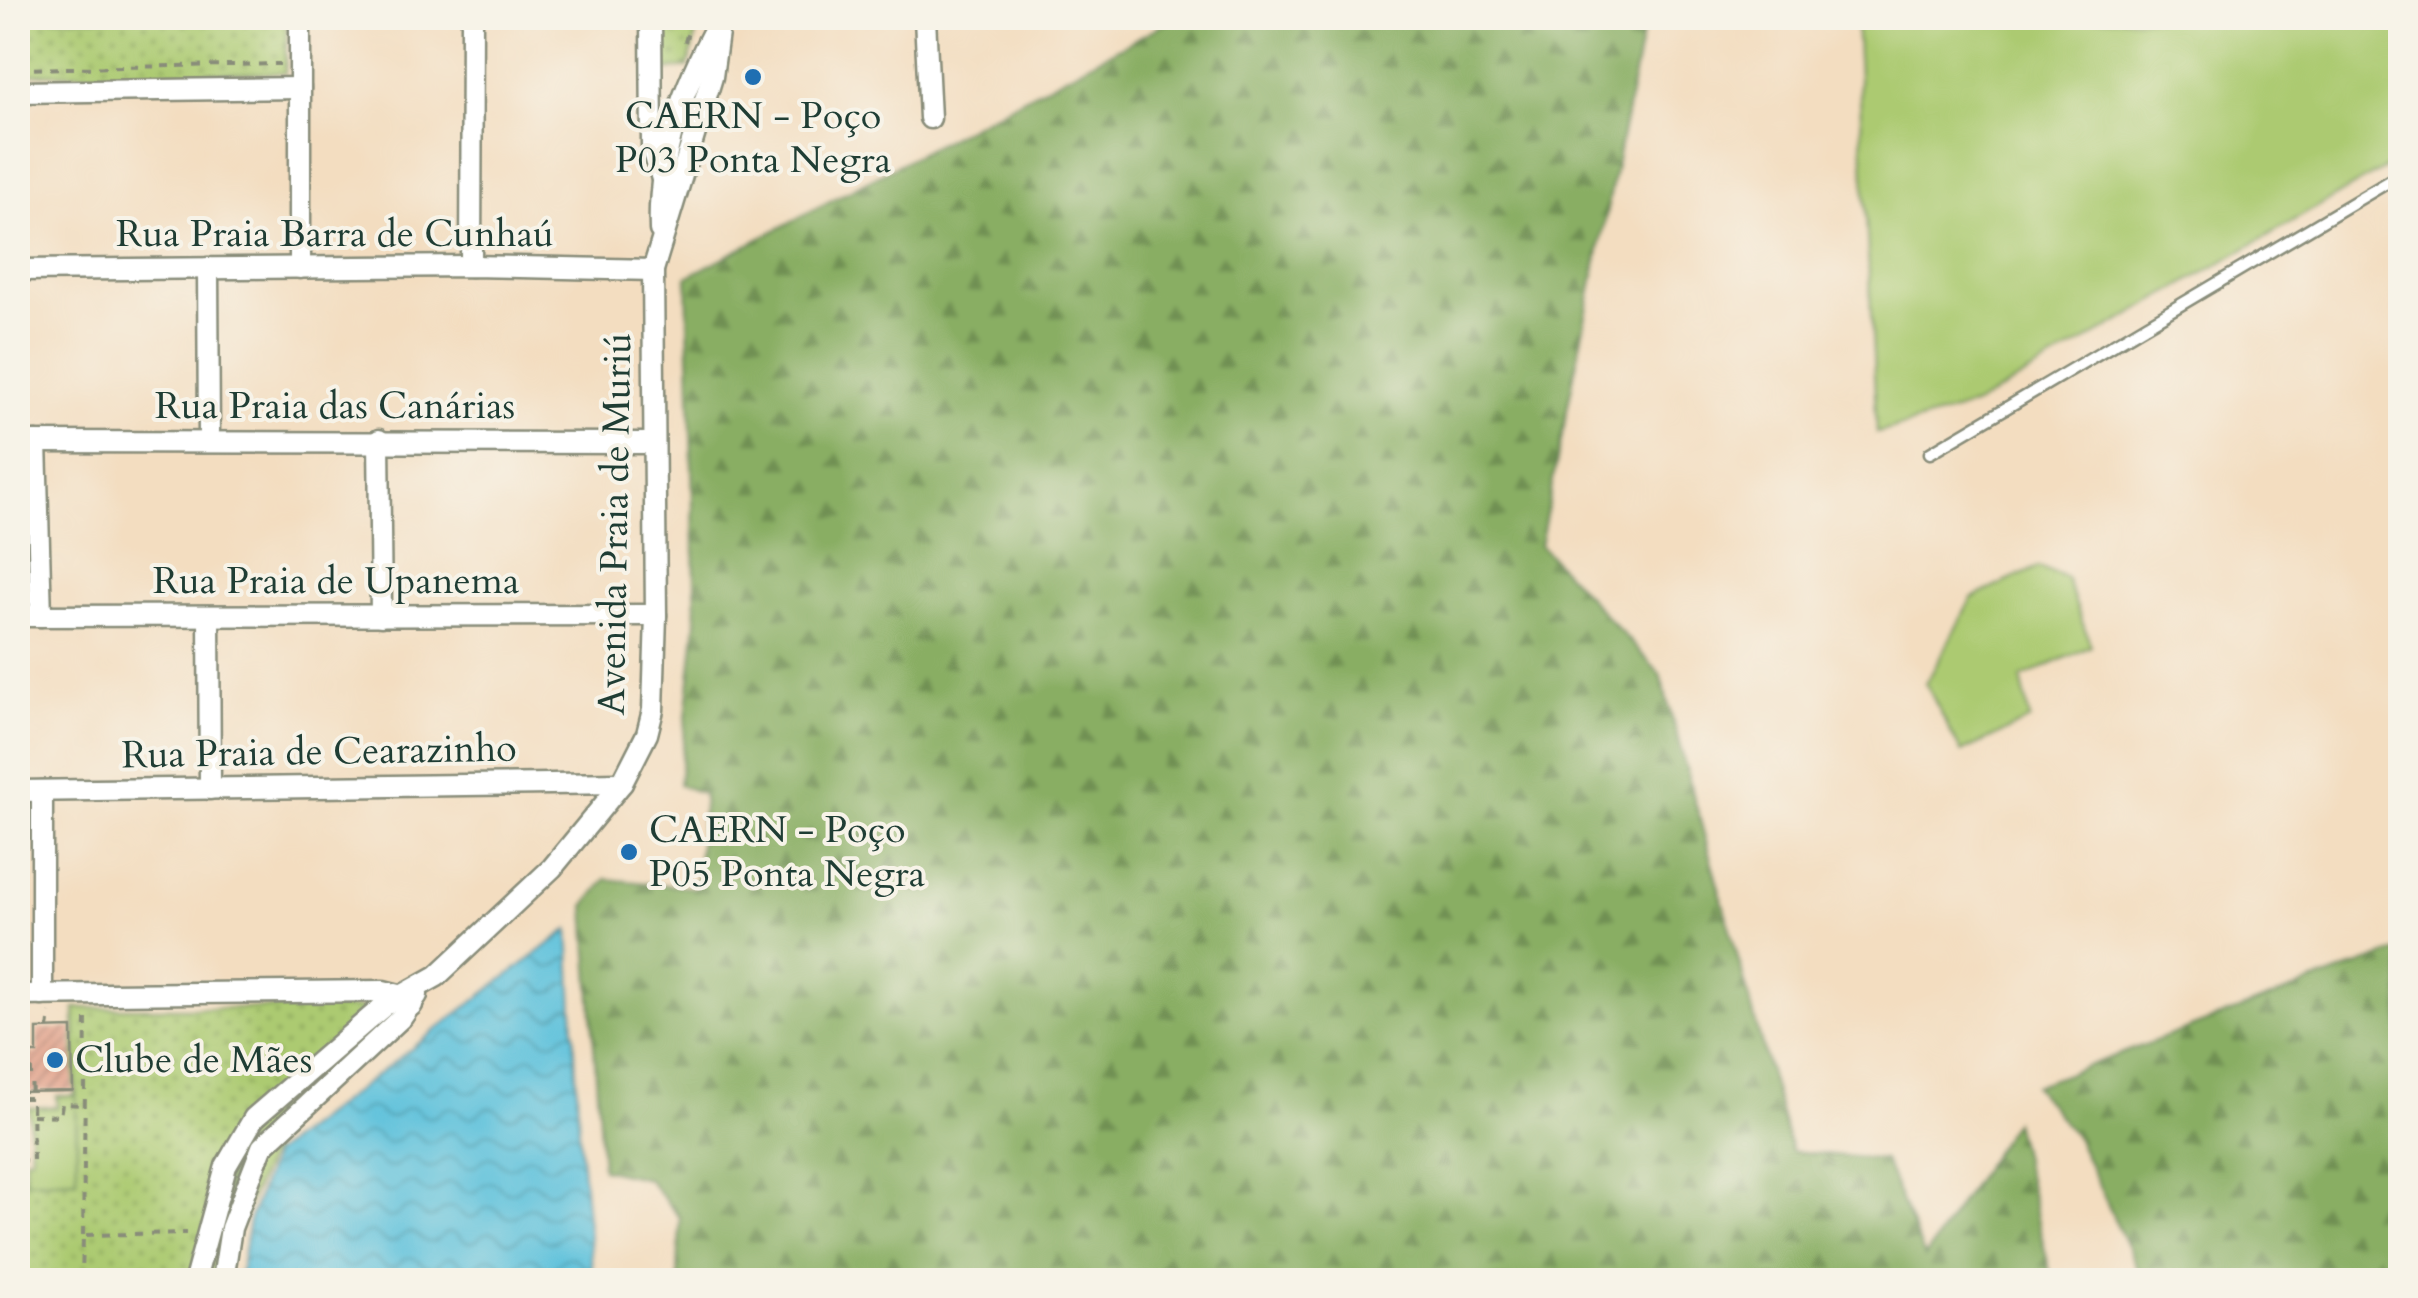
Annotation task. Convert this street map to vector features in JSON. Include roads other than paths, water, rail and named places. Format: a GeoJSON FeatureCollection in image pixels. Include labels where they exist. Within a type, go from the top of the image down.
{"type":"FeatureCollection","features":[{"type":"Feature","properties":{"kind":"street"},"geometry":{"type":"LineString","coordinates":[[300,18],[300,268]]}},
{"type":"Feature","properties":{"kind":"street"},"geometry":{"type":"LineString","coordinates":[[471,266],[472,18]]}},
{"type":"Feature","properties":{"kind":"street"},"geometry":{"type":"LineString","coordinates":[[651,18],[652,146],[662,181]]}},
{"type":"Feature","properties":{"kind":"street"},"geometry":{"type":"LineString","coordinates":[[652,270],[661,249],[697,63],[720,18]]}},
{"type":"Feature","properties":{"kind":"street"},"geometry":{"type":"LineString","coordinates":[[925,18],[930,118]]}},
{"type":"Feature","properties":{"kind":"street"},"geometry":{"type":"LineString","coordinates":[[653,67],[675,73],[697,63]]}},
{"type":"Feature","properties":{"kind":"street"},"geometry":{"type":"LineString","coordinates":[[18,92],[300,88]]}},
{"type":"Feature","properties":{"kind":"street"},"geometry":{"type":"LineString","coordinates":[[653,90],[691,108]]}},
{"type":"Feature","properties":{"kind":"street"},"geometry":{"type":"LineString","coordinates":[[661,249],[658,196],[691,108]]}},
{"type":"Feature","properties":{"kind":"street","name":"Rua Praia Barra de Cunhaú"},"geometry":{"type":"LineString","coordinates":[[18,270],[471,266],[652,270]]}},
{"type":"Feature","properties":{"kind":"street"},"geometry":{"type":"LineString","coordinates":[[208,268],[209,440]]}},
{"type":"Feature","properties":{"kind":"street","name":"Avenida Praia de Muriú"},"geometry":{"type":"LineString","coordinates":[[222,1280],[231,1228],[262,1147],[410,996],[552,868],[622,783],[648,734],[656,615],[652,270]]}},
{"type":"Feature","properties":{"kind":"street"},"geometry":{"type":"LineString","coordinates":[[379,440],[381,616]]}},
{"type":"Feature","properties":{"kind":"street"},"geometry":{"type":"LineString","coordinates":[[27,442],[41,616]]}},
{"type":"Feature","properties":{"kind":"street","name":"Rua Praia das Canárias"},"geometry":{"type":"LineString","coordinates":[[27,442],[652,443]]}},
{"type":"Feature","properties":{"kind":"street","name":"Rua Praia de Upanema"},"geometry":{"type":"LineString","coordinates":[[18,616],[656,615]]}},
{"type":"Feature","properties":{"kind":"street"},"geometry":{"type":"LineString","coordinates":[[209,617],[210,789]]}},
{"type":"Feature","properties":{"kind":"street","name":"Rua Praia de Cearazinho"},"geometry":{"type":"LineString","coordinates":[[18,791],[622,783]]}},
{"type":"Feature","properties":{"kind":"street"},"geometry":{"type":"LineString","coordinates":[[42,791],[46,1005]]}},
{"type":"Feature","properties":{"kind":"street"},"geometry":{"type":"LineString","coordinates":[[18,995],[46,1005],[86,995],[383,991],[410,996]]}},
{"type":"Feature","properties":{"kind":"street","name":"Avenida Praia de Muriú"},"geometry":{"type":"LineString","coordinates":[[195,1280],[206,1229],[241,1136],[269,1102],[410,996]]}},
{"type":"Feature","properties":{"kind":"lane"},"geometry":{"type":"LineString","coordinates":[[1930,452],[2400,175]]}},
{"type":"Feature","properties":{"kind":"water"},"geometry":{"type":"Polygon","coordinates":[[[569,929],[579,1134],[593,1280],[239,1280],[249,1221],[273,1154],[569,929]]]}},
{"type":"Feature","properties":{"kind":"place","name":"CAERN - Poço P03 Ponta Negra"},"geometry":{"type":"Point","coordinates":[753,77]}},
{"type":"Feature","properties":{"kind":"place","name":"CAERN - Poço P05 Ponta Negra"},"geometry":{"type":"Point","coordinates":[629,852]}},
{"type":"Feature","properties":{"kind":"place","name":"Clube de Mães"},"geometry":{"type":"Point","coordinates":[55,1060]}}]}
